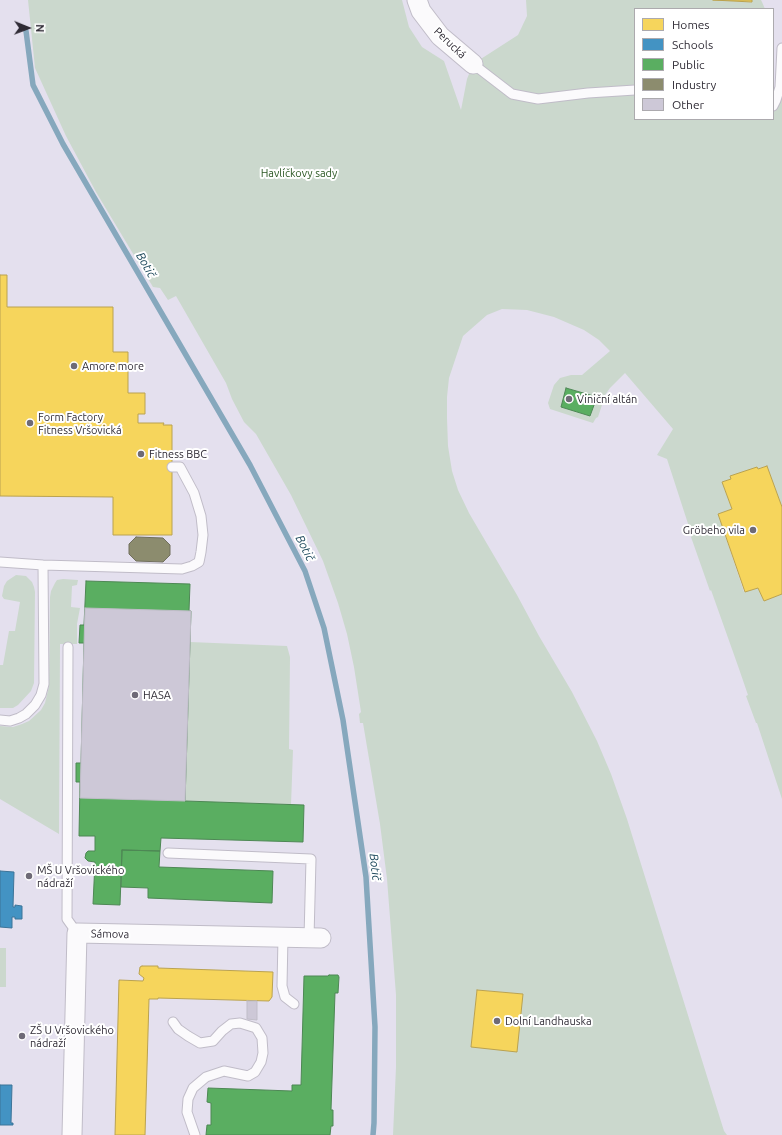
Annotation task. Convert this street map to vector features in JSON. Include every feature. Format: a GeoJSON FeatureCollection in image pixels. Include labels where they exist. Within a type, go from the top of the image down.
{"type":"FeatureCollection","features":[{"type":"Feature","properties":{"kind":"street","name":"Perucká"},"geometry":{"type":"LineString","coordinates":[[417,0],[421,11],[440,36],[473,64]]}},
{"type":"Feature","properties":{"kind":"street","name":"Sámova"},"geometry":{"type":"LineString","coordinates":[[72,1135],[77,933],[315,938]]}},
{"type":"Feature","properties":{"kind":"lane"},"geometry":{"type":"LineString","coordinates":[[774,104],[780,88],[782,48]]}},
{"type":"Feature","properties":{"kind":"lane"},"geometry":{"type":"LineString","coordinates":[[473,64],[512,94],[538,99],[588,92],[634,90]]}},
{"type":"Feature","properties":{"kind":"lane"},"geometry":{"type":"LineString","coordinates":[[0,562],[43,565],[182,569],[192,566],[199,562],[202,552],[203,535],[201,516],[194,493],[180,467],[172,467]]}},
{"type":"Feature","properties":{"kind":"lane"},"geometry":{"type":"LineString","coordinates":[[0,720],[19,718],[26,714],[35,705],[41,695],[44,684],[43,565]]}},
{"type":"Feature","properties":{"kind":"lane"},"geometry":{"type":"LineString","coordinates":[[68,647],[67,919],[77,933]]}},
{"type":"Feature","properties":{"kind":"lane"},"geometry":{"type":"LineString","coordinates":[[168,852],[312,859],[315,938]]}},
{"type":"Feature","properties":{"kind":"lane"},"geometry":{"type":"LineString","coordinates":[[283,937],[282,986],[284,997],[294,1004]]}},
{"type":"Feature","properties":{"kind":"lane"},"geometry":{"type":"LineString","coordinates":[[174,1022],[178,1029],[200,1043],[213,1041],[231,1024],[240,1023],[256,1028],[262,1038],[263,1053],[261,1062],[255,1072],[248,1076],[224,1071],[206,1077],[193,1088],[188,1099],[187,1112],[196,1135]]}},
{"type":"Feature","properties":{"kind":"green space","name":"Havlíčkovy sady"},"geometry":{"type":"Polygon","coordinates":[[[28,0],[402,0],[409,27],[422,47],[444,61],[461,110],[467,79],[473,64],[518,35],[527,16],[526,0],[713,0],[752,2],[752,0],[761,0],[765,8],[634,8],[634,120],[774,120],[774,90],[782,85],[782,507],[767,466],[730,476],[731,479],[722,482],[732,509],[718,514],[744,592],[758,588],[764,601],[782,594],[782,799],[757,723],[746,696],[748,695],[738,666],[691,537],[692,536],[667,459],[657,455],[673,429],[625,373],[610,388],[602,399],[603,402],[598,417],[593,423],[550,409],[548,403],[554,385],[560,378],[571,375],[582,375],[610,351],[599,340],[584,330],[554,317],[527,310],[502,309],[487,315],[463,336],[449,378],[447,397],[448,446],[452,471],[458,490],[469,513],[572,692],[597,741],[611,774],[627,819],[724,1131],[727,1135],[393,1135],[396,1067],[396,995],[387,879],[380,824],[363,723],[360,723],[359,714],[361,712],[354,667],[347,634],[338,603],[323,561],[291,495],[256,434],[244,422],[232,399],[226,383],[176,296],[168,300],[160,288],[153,287],[96,192],[66,136],[35,68],[28,0]],[[567,388],[561,407],[590,416],[596,397],[567,388]],[[477,990],[471,1047],[523,994],[477,990]]]}},
{"type":"Feature","properties":{"kind":"green space"},"geometry":{"type":"Polygon","coordinates":[[[16,575],[26,576],[32,582],[35,592],[34,683],[31,691],[18,705],[13,708],[0,708],[0,665],[3,665],[9,631],[15,631],[20,602],[4,599],[2,596],[4,586],[7,581],[16,575]]]}},
{"type":"Feature","properties":{"kind":"green space"},"geometry":{"type":"Polygon","coordinates":[[[57,580],[78,580],[77,585],[72,586],[71,607],[80,608],[77,624],[77,644],[60,644],[59,834],[0,799],[0,726],[13,727],[29,721],[41,710],[45,703],[49,686],[50,597],[51,591],[57,580]]]}},
{"type":"Feature","properties":{"kind":"green space"},"geometry":{"type":"Polygon","coordinates":[[[190,642],[287,646],[290,657],[289,749],[293,750],[291,805],[185,801],[190,642]]]}},
{"type":"Feature","properties":{"kind":"green space"},"geometry":{"type":"Polygon","coordinates":[[[0,948],[6,948],[6,987],[0,987],[0,948]]]}},
{"type":"Feature","properties":{"kind":"building: Homes"},"geometry":{"type":"Polygon","coordinates":[[[713,0],[752,0],[752,2],[713,0]]]}},
{"type":"Feature","properties":{"kind":"building: Homes"},"geometry":{"type":"Polygon","coordinates":[[[0,275],[7,275],[7,307],[113,307],[113,352],[128,352],[128,393],[145,393],[145,414],[138,414],[138,423],[164,423],[163,425],[172,425],[172,535],[113,535],[113,497],[0,496],[0,275]]]}},
{"type":"Feature","properties":{"kind":"building: Homes","name":"Gröbeho vila"},"geometry":{"type":"Polygon","coordinates":[[[767,466],[782,507],[782,594],[764,601],[758,588],[745,592],[718,514],[732,509],[722,482],[731,479],[730,476],[757,467],[758,469],[767,466]]]}},
{"type":"Feature","properties":{"kind":"building: Homes"},"geometry":{"type":"Polygon","coordinates":[[[158,966],[158,968],[273,972],[272,997],[269,1001],[149,999],[145,1135],[115,1135],[119,980],[143,981],[144,978],[139,974],[140,967],[158,966]]]}},
{"type":"Feature","properties":{"kind":"building: Homes","name":"Dolní Landhauska"},"geometry":{"type":"Polygon","coordinates":[[[477,990],[523,994],[517,1052],[471,1047],[477,990]]]}},
{"type":"Feature","properties":{"kind":"building: Schools"},"geometry":{"type":"Polygon","coordinates":[[[0,871],[14,872],[13,907],[15,907],[15,905],[22,906],[22,919],[15,919],[15,917],[12,917],[12,928],[0,927],[0,871]]]}},
{"type":"Feature","properties":{"kind":"building: Schools"},"geometry":{"type":"Polygon","coordinates":[[[0,1085],[12,1085],[11,1123],[13,1123],[13,1125],[0,1125],[0,1085]]]}},
{"type":"Feature","properties":{"kind":"building: Public"},"geometry":{"type":"Polygon","coordinates":[[[566,388],[597,397],[590,416],[561,407],[566,388]]]}},
{"type":"Feature","properties":{"kind":"building: Public","name":"HASA"},"geometry":{"type":"Polygon","coordinates":[[[86,581],[190,584],[189,611],[191,611],[185,801],[304,805],[303,842],[161,838],[160,851],[122,850],[120,905],[93,904],[95,862],[88,861],[85,858],[88,851],[95,851],[95,836],[79,836],[80,782],[76,782],[76,763],[81,763],[84,643],[79,643],[80,625],[84,625],[86,581]]]}},
{"type":"Feature","properties":{"kind":"building: Public"},"geometry":{"type":"Polygon","coordinates":[[[122,850],[160,851],[159,867],[273,871],[272,903],[148,898],[148,888],[121,887],[122,850]]]}},
{"type":"Feature","properties":{"kind":"building: Public"},"geometry":{"type":"Polygon","coordinates":[[[338,975],[339,977],[338,993],[335,993],[331,1110],[333,1110],[333,1126],[331,1126],[330,1135],[206,1135],[207,1125],[211,1125],[211,1103],[207,1102],[208,1088],[292,1091],[292,1085],[301,1085],[304,976],[338,975]]]}},
{"type":"Feature","properties":{"kind":"building: Industry"},"geometry":{"type":"Polygon","coordinates":[[[136,537],[163,538],[170,545],[170,555],[163,562],[136,561],[129,554],[129,544],[136,537]]]}},
{"type":"Feature","properties":{"kind":"building: Other"},"geometry":{"type":"Polygon","coordinates":[[[85,608],[191,611],[185,801],[80,798],[85,608]]]}},
{"type":"Feature","properties":{"kind":"building: Other"},"geometry":{"type":"Polygon","coordinates":[[[247,1001],[257,1001],[257,1020],[247,1019],[247,1001]]]}},
{"type":"Feature","properties":{"kind":"waterway","name":"Botič"},"geometry":{"type":"LineString","coordinates":[[26,31],[33,85],[63,144],[250,465],[305,571],[324,628],[343,720],[366,877],[375,1027],[373,1135]]}},
{"type":"Feature","properties":{"kind":"place","name":"Amore more"},"geometry":{"type":"Point","coordinates":[74,366]}},
{"type":"Feature","properties":{"kind":"place","name":"Viniční altán"},"geometry":{"type":"Point","coordinates":[569,399]}},
{"type":"Feature","properties":{"kind":"place","name":"Form Factory Fitness Vršovická"},"geometry":{"type":"Point","coordinates":[30,423]}},
{"type":"Feature","properties":{"kind":"place","name":"Fitness BBC"},"geometry":{"type":"Point","coordinates":[141,454]}},
{"type":"Feature","properties":{"kind":"place","name":"Gröbeho vila"},"geometry":{"type":"Point","coordinates":[753,530]}},
{"type":"Feature","properties":{"kind":"place","name":"HASA"},"geometry":{"type":"Point","coordinates":[135,695]}},
{"type":"Feature","properties":{"kind":"place","name":"MŠ U Vršovického nádraží"},"geometry":{"type":"Point","coordinates":[29,876]}},
{"type":"Feature","properties":{"kind":"place","name":"Dolní Landhauska"},"geometry":{"type":"Point","coordinates":[497,1021]}},
{"type":"Feature","properties":{"kind":"place","name":"ZŠ U Vršovického nádraží"},"geometry":{"type":"Point","coordinates":[22,1036]}}]}
